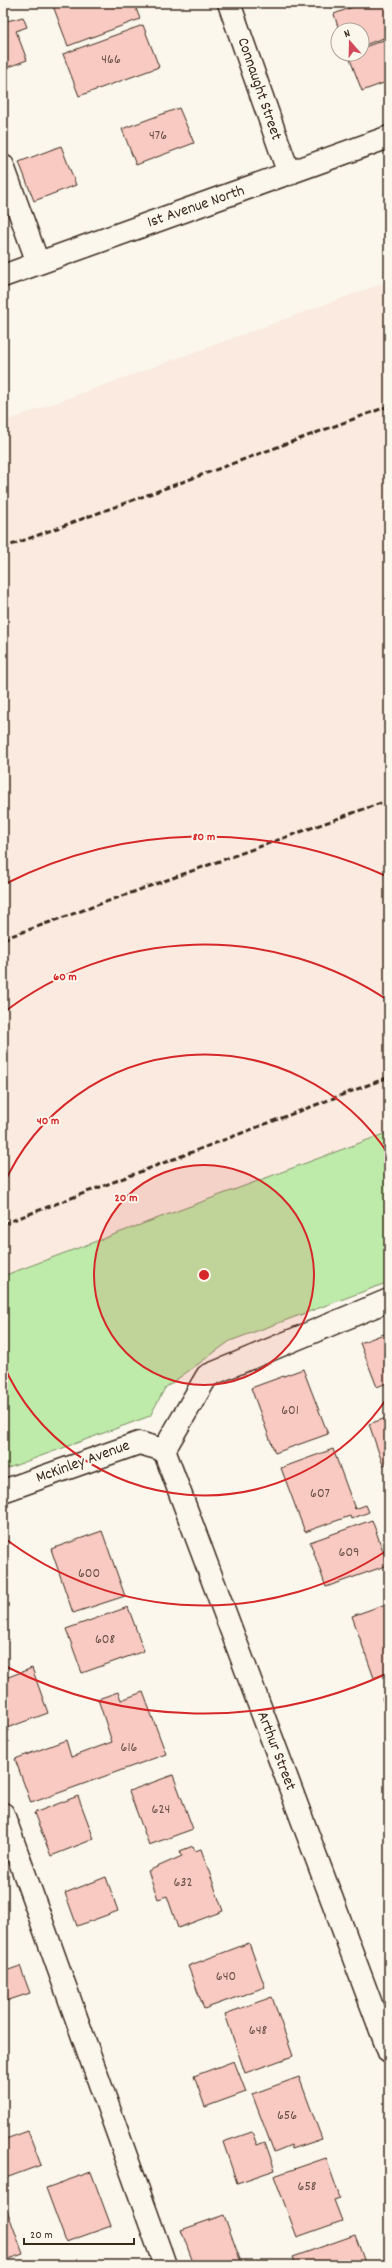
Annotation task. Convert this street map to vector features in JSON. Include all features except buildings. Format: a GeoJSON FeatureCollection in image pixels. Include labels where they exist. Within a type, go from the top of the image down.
{"type":"FeatureCollection","features":[{"type":"Feature","properties":{"kind":"street","name":"Connaught Street"},"geometry":{"type":"LineString","coordinates":[[229,3],[288,174]]}},
{"type":"Feature","properties":{"kind":"street","name":"1st Avenue North"},"geometry":{"type":"LineString","coordinates":[[3,276],[389,137]]}},
{"type":"Feature","properties":{"kind":"street"},"geometry":{"type":"LineString","coordinates":[[3,166],[38,263]]}},
{"type":"Feature","properties":{"kind":"street"},"geometry":{"type":"LineString","coordinates":[[164,1450],[207,1376],[389,1300]]}},
{"type":"Feature","properties":{"kind":"street","name":"McKinley Avenue"},"geometry":{"type":"LineString","coordinates":[[3,1491],[138,1443],[164,1450]]}},
{"type":"Feature","properties":{"kind":"street","name":"Arthur Street"},"geometry":{"type":"LineString","coordinates":[[164,1450],[389,2052]]}},
{"type":"Feature","properties":{"kind":"street"},"geometry":{"type":"LineString","coordinates":[[3,1814],[165,2265]]}},
{"type":"Feature","properties":{"kind":"shaded area"},"geometry":{"type":"Polygon","coordinates":[[[389,281],[389,1132],[3,1276],[3,422],[389,281]]]}},
{"type":"Feature","properties":{"kind":"green space"},"geometry":{"type":"Polygon","coordinates":[[[389,1132],[389,1282],[230,1341],[165,1388],[150,1416],[3,1470],[3,1276],[389,1132]]]}},
{"type":"Feature","properties":{"kind":"railway"},"geometry":{"type":"LineString","coordinates":[[3,548],[389,406]]}},
{"type":"Feature","properties":{"kind":"railway"},"geometry":{"type":"LineString","coordinates":[[3,939],[389,800]]}},
{"type":"Feature","properties":{"kind":"railway"},"geometry":{"type":"LineString","coordinates":[[3,1224],[389,1077]]}}]}
